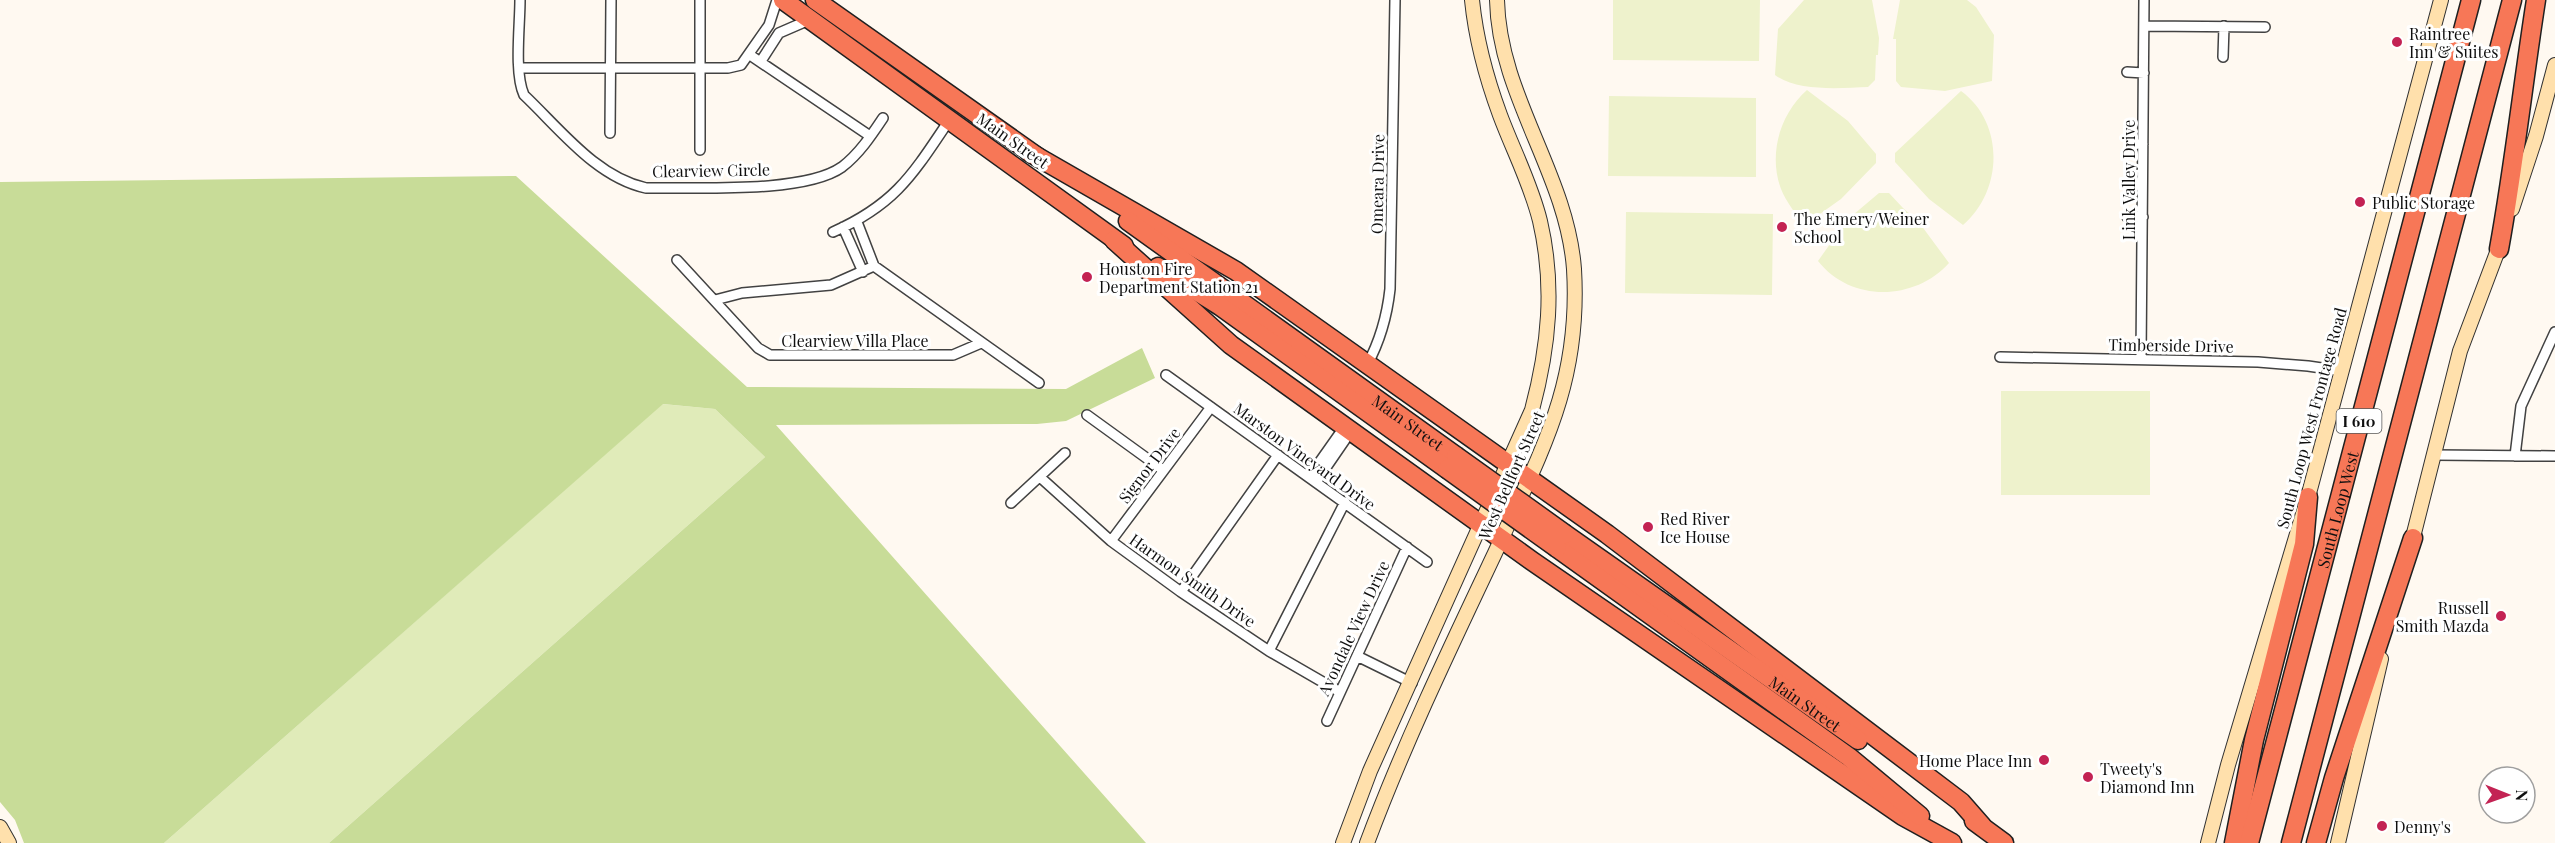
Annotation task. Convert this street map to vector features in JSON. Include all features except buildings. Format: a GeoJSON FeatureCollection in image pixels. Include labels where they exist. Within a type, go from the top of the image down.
{"type":"FeatureCollection","features":[{"type":"Feature","properties":{"kind":"highway","name":"Main Street"},"geometry":{"type":"LineString","coordinates":[[783,0],[1114,240],[1220,306],[1452,463],[1561,541],[1849,757],[1952,843]]}},
{"type":"Feature","properties":{"kind":"highway","name":"Main Street"},"geometry":{"type":"LineString","coordinates":[[815,0],[1228,291],[1452,463]]}},
{"type":"Feature","properties":{"kind":"highway","name":"South Loop West"},"geometry":{"type":"LineString","coordinates":[[2248,843],[2470,0]]}},
{"type":"Feature","properties":{"kind":"highway","name":"I 610"},"geometry":{"type":"LineString","coordinates":[[2291,843],[2512,0]]}},
{"type":"Feature","properties":{"kind":"highway"},"geometry":{"type":"LineString","coordinates":[[2499,249],[2510,189],[2518,113],[2536,0]]}},
{"type":"Feature","properties":{"kind":"highway"},"geometry":{"type":"LineString","coordinates":[[1029,152],[1236,271],[1578,514],[1803,681],[1960,802],[1982,826]]}},
{"type":"Feature","properties":{"kind":"highway"},"geometry":{"type":"LineString","coordinates":[[1114,240],[1231,345],[1532,561],[1903,816],[1952,843]]}},
{"type":"Feature","properties":{"kind":"highway"},"geometry":{"type":"LineString","coordinates":[[1438,493],[1463,491],[1479,467],[1477,444]]}},
{"type":"Feature","properties":{"kind":"highway"},"geometry":{"type":"LineString","coordinates":[[2234,843],[2254,740],[2304,544],[2308,497]]}},
{"type":"Feature","properties":{"kind":"highway"},"geometry":{"type":"LineString","coordinates":[[1532,561],[1528,544],[1548,514],[1560,511],[1578,514]]}},
{"type":"Feature","properties":{"kind":"highway"},"geometry":{"type":"LineString","coordinates":[[2316,843],[2334,778],[2413,538]]}},
{"type":"Feature","properties":{"kind":"highway","name":"Main Street"},"geometry":{"type":"LineString","coordinates":[[1561,541],[2004,843]]}},
{"type":"Feature","properties":{"kind":"main road","name":"West Bellfort Street"},"geometry":{"type":"LineString","coordinates":[[1348,842],[1370,771],[1412,682],[1532,410],[1548,332],[1550,302],[1547,255],[1539,219],[1486,75],[1476,35],[1472,0]]}},
{"type":"Feature","properties":{"kind":"main road","name":"West Bellfort Street"},"geometry":{"type":"LineString","coordinates":[[1367,843],[1501,538],[1530,481],[1555,420],[1567,380],[1575,304],[1574,266],[1569,232],[1558,190],[1510,72],[1497,0]]}},
{"type":"Feature","properties":{"kind":"main road","name":"South Loop West Frontage Road"},"geometry":{"type":"LineString","coordinates":[[2208,843],[2228,765],[2308,497],[2441,0]]}},
{"type":"Feature","properties":{"kind":"main road"},"geometry":{"type":"LineString","coordinates":[[2338,843],[2390,620],[2435,455],[2460,351],[2499,249],[2536,136],[2555,65]]}},
{"type":"Feature","properties":{"kind":"main road"},"geometry":{"type":"LineString","coordinates":[[1515,152],[1537,142]]}},
{"type":"Feature","properties":{"kind":"main road"},"geometry":{"type":"LineString","coordinates":[[1550,302],[1575,304]]}},
{"type":"Feature","properties":{"kind":"main road"},"geometry":{"type":"LineString","coordinates":[[1412,682],[1432,693]]}},
{"type":"Feature","properties":{"kind":"main road"},"geometry":{"type":"LineString","coordinates":[[0,827],[9,843]]}},
{"type":"Feature","properties":{"kind":"street","name":"Clearview Circle"},"geometry":{"type":"LineString","coordinates":[[520,0],[520,68],[521,88],[524,95],[596,164],[623,180],[646,188],[729,187],[807,181],[840,169],[864,146],[883,118]]}},
{"type":"Feature","properties":{"kind":"street"},"geometry":{"type":"LineString","coordinates":[[610,133],[611,0]]}},
{"type":"Feature","properties":{"kind":"street","name":"Clearview Circle"},"geometry":{"type":"LineString","coordinates":[[700,0],[700,150]]}},
{"type":"Feature","properties":{"kind":"street"},"geometry":{"type":"LineString","coordinates":[[520,68],[728,68],[741,65],[750,55],[771,19],[777,0]]}},
{"type":"Feature","properties":{"kind":"street","name":"Omeara Drive"},"geometry":{"type":"LineString","coordinates":[[1367,365],[1378,345],[1388,312],[1390,289],[1395,0]]}},
{"type":"Feature","properties":{"kind":"street","name":"Link Valley Drive"},"geometry":{"type":"LineString","coordinates":[[2141,359],[2144,0]]}},
{"type":"Feature","properties":{"kind":"street"},"geometry":{"type":"LineString","coordinates":[[761,61],[779,33],[808,20]]}},
{"type":"Feature","properties":{"kind":"street"},"geometry":{"type":"LineString","coordinates":[[2144,26],[2265,27]]}},
{"type":"Feature","properties":{"kind":"street"},"geometry":{"type":"LineString","coordinates":[[2223,57],[2224,26]]}},
{"type":"Feature","properties":{"kind":"street"},"geometry":{"type":"LineString","coordinates":[[763,33],[775,40]]}},
{"type":"Feature","properties":{"kind":"street"},"geometry":{"type":"LineString","coordinates":[[750,55],[870,136]]}},
{"type":"Feature","properties":{"kind":"street"},"geometry":{"type":"LineString","coordinates":[[2127,72],[2144,73]]}},
{"type":"Feature","properties":{"kind":"street"},"geometry":{"type":"LineString","coordinates":[[832,232],[857,222],[879,208],[902,186],[950,119]]}},
{"type":"Feature","properties":{"kind":"street"},"geometry":{"type":"LineString","coordinates":[[2130,144],[2143,144]]}},
{"type":"Feature","properties":{"kind":"street"},"geometry":{"type":"LineString","coordinates":[[2127,217],[2143,217]]}},
{"type":"Feature","properties":{"kind":"street"},"geometry":{"type":"LineString","coordinates":[[715,300],[742,293],[831,285],[874,266],[857,222]]}},
{"type":"Feature","properties":{"kind":"street"},"geometry":{"type":"LineString","coordinates":[[843,227],[863,272]]}},
{"type":"Feature","properties":{"kind":"street","name":"Clearview Villa Place"},"geometry":{"type":"LineString","coordinates":[[677,260],[758,348],[770,356],[953,355],[981,343]]}},
{"type":"Feature","properties":{"kind":"street","name":"Clearview Villa Place"},"geometry":{"type":"LineString","coordinates":[[874,266],[1040,383]]}},
{"type":"Feature","properties":{"kind":"street"},"geometry":{"type":"LineString","coordinates":[[2515,456],[2521,406],[2555,332]]}},
{"type":"Feature","properties":{"kind":"street","name":"Timberside Drive"},"geometry":{"type":"LineString","coordinates":[[2000,357],[2258,362],[2342,371]]}},
{"type":"Feature","properties":{"kind":"street","name":"Marston Vineyard Drive"},"geometry":{"type":"LineString","coordinates":[[1166,375],[1427,562]]}},
{"type":"Feature","properties":{"kind":"street","name":"Signor Drive"},"geometry":{"type":"LineString","coordinates":[[1111,541],[1211,407]]}},
{"type":"Feature","properties":{"kind":"street"},"geometry":{"type":"LineString","coordinates":[[1087,415],[1163,470]]}},
{"type":"Feature","properties":{"kind":"street"},"geometry":{"type":"LineString","coordinates":[[1312,479],[1348,428]]}},
{"type":"Feature","properties":{"kind":"street"},"geometry":{"type":"LineString","coordinates":[[1011,503],[1041,478],[1065,453]]}},
{"type":"Feature","properties":{"kind":"street"},"geometry":{"type":"LineString","coordinates":[[1181,592],[1278,455]]}},
{"type":"Feature","properties":{"kind":"street"},"geometry":{"type":"LineString","coordinates":[[2435,455],[2555,456]]}},
{"type":"Feature","properties":{"kind":"street","name":"Harmon Smith Drive"},"geometry":{"type":"LineString","coordinates":[[1041,478],[1111,541],[1181,592],[1269,651],[1340,692]]}},
{"type":"Feature","properties":{"kind":"street"},"geometry":{"type":"LineString","coordinates":[[1269,651],[1344,502]]}},
{"type":"Feature","properties":{"kind":"street","name":"Avondale View Drive"},"geometry":{"type":"LineString","coordinates":[[1327,721],[1407,548]]}},
{"type":"Feature","properties":{"kind":"street"},"geometry":{"type":"LineString","coordinates":[[1357,656],[1412,682]]}},
{"type":"Feature","properties":{"kind":"green space"},"geometry":{"type":"Polygon","coordinates":[[[1613,0],[1760,0],[1759,61],[1613,60],[1613,0]]]}},
{"type":"Feature","properties":{"kind":"green space"},"geometry":{"type":"Polygon","coordinates":[[[1804,0],[1872,0],[1879,38],[1875,80],[1868,87],[1807,87],[1775,75],[1778,29],[1804,0]]]}},
{"type":"Feature","properties":{"kind":"green space"},"geometry":{"type":"Polygon","coordinates":[[[1900,0],[1967,0],[1976,7],[1994,35],[1992,81],[1945,91],[1901,87],[1896,81],[1896,39],[1893,39],[1900,0]]]}},
{"type":"Feature","properties":{"kind":"green space"},"geometry":{"type":"Polygon","coordinates":[[[1807,90],[1848,121],[1876,154],[1876,163],[1841,199],[1803,226],[1781,189],[1777,176],[1776,149],[1783,123],[1807,90]]]}},
{"type":"Feature","properties":{"kind":"green space"},"geometry":{"type":"Polygon","coordinates":[[[1961,91],[1986,121],[1992,138],[1993,157],[1992,176],[1986,194],[1976,211],[1963,225],[1929,199],[1895,162],[1895,153],[1961,91]]]}},
{"type":"Feature","properties":{"kind":"green space"},"geometry":{"type":"Polygon","coordinates":[[[1609,96],[1756,98],[1756,177],[1608,176],[1609,96]]]}},
{"type":"Feature","properties":{"kind":"green space"},"geometry":{"type":"Polygon","coordinates":[[[516,176],[747,387],[1066,389],[1142,348],[1155,378],[1066,421],[1037,424],[776,425],[1146,843],[329,843],[765,457],[715,409],[663,404],[164,843],[24,843],[15,820],[0,802],[0,182],[516,176]]]}},
{"type":"Feature","properties":{"kind":"green space"},"geometry":{"type":"Polygon","coordinates":[[[1879,193],[1889,193],[1918,221],[1949,263],[1935,276],[1919,285],[1883,292],[1865,290],[1832,275],[1818,261],[1847,220],[1879,193]]]}},
{"type":"Feature","properties":{"kind":"green space"},"geometry":{"type":"Polygon","coordinates":[[[1626,212],[1773,214],[1772,295],[1625,293],[1626,212]]]}},
{"type":"Feature","properties":{"kind":"green space"},"geometry":{"type":"Polygon","coordinates":[[[2001,391],[2150,391],[2150,495],[2001,495],[2001,391]]]}},
{"type":"Feature","properties":{"kind":"green space"},"geometry":{"type":"Polygon","coordinates":[[[662,404],[715,409],[765,457],[329,843],[164,843],[662,404]]]}},
{"type":"Feature","properties":{"kind":"place","name":"Raintree Inn & Suites"},"geometry":{"type":"Point","coordinates":[2397,42]}},
{"type":"Feature","properties":{"kind":"place","name":"Public Storage"},"geometry":{"type":"Point","coordinates":[2360,202]}},
{"type":"Feature","properties":{"kind":"place","name":"The Emery/Weiner School"},"geometry":{"type":"Point","coordinates":[1782,227]}},
{"type":"Feature","properties":{"kind":"place","name":"Houston Fire Department Station 21"},"geometry":{"type":"Point","coordinates":[1087,277]}},
{"type":"Feature","properties":{"kind":"place","name":"Red River Ice House"},"geometry":{"type":"Point","coordinates":[1648,527]}},
{"type":"Feature","properties":{"kind":"place","name":"Russell Smith Mazda"},"geometry":{"type":"Point","coordinates":[2501,616]}},
{"type":"Feature","properties":{"kind":"place","name":"Home Place Inn"},"geometry":{"type":"Point","coordinates":[2044,760]}},
{"type":"Feature","properties":{"kind":"place","name":"Tweety's Diamond Inn"},"geometry":{"type":"Point","coordinates":[2088,777]}},
{"type":"Feature","properties":{"kind":"place","name":"Denny's"},"geometry":{"type":"Point","coordinates":[2382,826]}}]}
